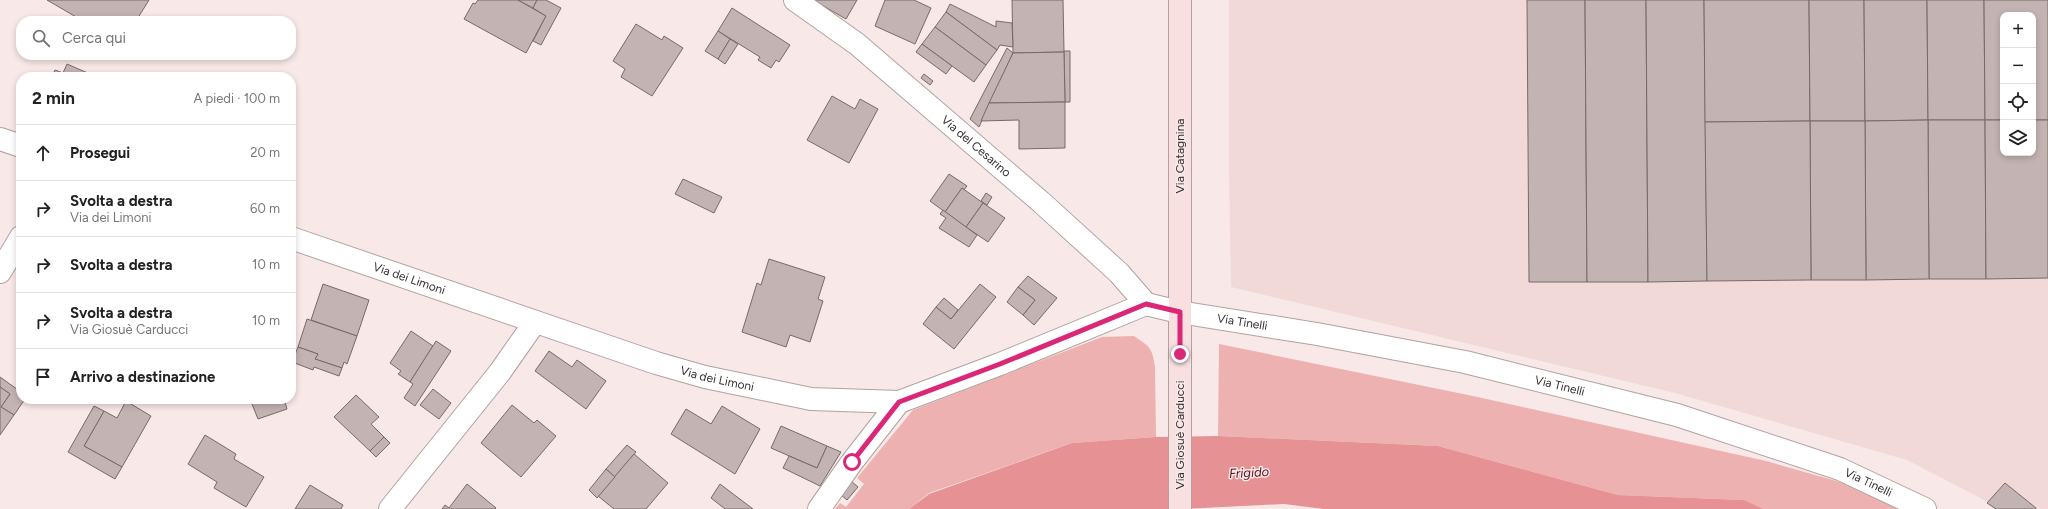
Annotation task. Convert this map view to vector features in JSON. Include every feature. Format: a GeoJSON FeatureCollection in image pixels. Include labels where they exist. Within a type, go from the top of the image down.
{"type":"FeatureCollection","features":[{"type":"Feature","properties":{"kind":"main road","name":"Via Catagnina"},"geometry":{"type":"LineString","coordinates":[[1180,0],[1180,312]]}},
{"type":"Feature","properties":{"kind":"main road","name":"Via Giosuè Carducci"},"geometry":{"type":"LineString","coordinates":[[1180,312],[1180,509]]}},
{"type":"Feature","properties":{"kind":"street","name":"Via del Cesarino"},"geometry":{"type":"LineString","coordinates":[[795,0],[857,44],[1041,202],[1119,273],[1146,304]]}},
{"type":"Feature","properties":{"kind":"street"},"geometry":{"type":"LineString","coordinates":[[0,139],[16,144]]}},
{"type":"Feature","properties":{"kind":"street","name":"Via dei Limoni"},"geometry":{"type":"LineString","coordinates":[[296,240],[656,363],[705,377],[811,399],[899,402],[1000,364],[1146,304]]}},
{"type":"Feature","properties":{"kind":"street"},"geometry":{"type":"LineString","coordinates":[[0,272],[16,245]]}},
{"type":"Feature","properties":{"kind":"street","name":"Via Tinelli"},"geometry":{"type":"LineString","coordinates":[[1146,304],[1180,312],[1317,334],[1466,362],[1677,415],[1840,469],[1925,509]]}},
{"type":"Feature","properties":{"kind":"street"},"geometry":{"type":"LineString","coordinates":[[390,509],[500,372],[535,322]]}},
{"type":"Feature","properties":{"kind":"street"},"geometry":{"type":"LineString","coordinates":[[819,509],[852,462],[899,402]]}},
{"type":"Feature","properties":{"kind":"shaded area"},"geometry":{"type":"Polygon","coordinates":[[[1229,0],[2048,0],[2048,509],[1998,509],[1988,502],[1907,460],[1675,393],[1231,287],[1229,0]]]}},
{"type":"Feature","properties":{"kind":"shaded area"},"geometry":{"type":"Polygon","coordinates":[[[1134,336],[1149,348],[1154,360],[1156,437],[1072,443],[929,493],[909,509],[835,509],[840,503],[846,507],[864,484],[857,478],[913,410],[1102,337],[1134,336]]]}},
{"type":"Feature","properties":{"kind":"shaded area"},"geometry":{"type":"Polygon","coordinates":[[[1219,344],[1473,396],[1766,461],[1854,486],[1903,509],[1764,509],[1744,500],[1618,495],[1438,446],[1218,436],[1219,344]]]}},
{"type":"Feature","properties":{"kind":"water","name":"Frigido"},"geometry":{"type":"Polygon","coordinates":[[[1218,436],[1438,446],[1618,495],[1744,500],[1764,509],[1324,509],[1284,504],[1183,509],[909,509],[929,494],[1072,443],[1156,437],[1218,436]]]}},
{"type":"Feature","properties":{"kind":"building"},"geometry":{"type":"Polygon","coordinates":[[[47,0],[149,0],[139,16],[74,16],[47,0]]]}},
{"type":"Feature","properties":{"kind":"building"},"geometry":{"type":"Polygon","coordinates":[[[478,0],[518,0],[546,16],[526,53],[464,19],[473,3],[475,4],[478,0]]]}},
{"type":"Feature","properties":{"kind":"building"},"geometry":{"type":"Polygon","coordinates":[[[518,0],[537,0],[533,8],[518,0]]]}},
{"type":"Feature","properties":{"kind":"building"},"geometry":{"type":"Polygon","coordinates":[[[537,0],[546,0],[561,8],[541,45],[533,41],[546,16],[533,8],[537,0]]]}},
{"type":"Feature","properties":{"kind":"building"},"geometry":{"type":"Polygon","coordinates":[[[813,0],[857,0],[846,19],[813,0]]]}},
{"type":"Feature","properties":{"kind":"building"},"geometry":{"type":"Polygon","coordinates":[[[885,0],[914,0],[931,8],[915,44],[875,26],[885,0]]]}},
{"type":"Feature","properties":{"kind":"building"},"geometry":{"type":"Polygon","coordinates":[[[1012,0],[1063,0],[1064,52],[1013,53],[1012,0]]]}},
{"type":"Feature","properties":{"kind":"building"},"geometry":{"type":"Polygon","coordinates":[[[1527,0],[1585,0],[1587,282],[1529,282],[1527,0]]]}},
{"type":"Feature","properties":{"kind":"building"},"geometry":{"type":"Polygon","coordinates":[[[1585,0],[1646,0],[1648,282],[1587,282],[1585,0]]]}},
{"type":"Feature","properties":{"kind":"building"},"geometry":{"type":"Polygon","coordinates":[[[1646,0],[1704,0],[1707,281],[1648,282],[1646,0]]]}},
{"type":"Feature","properties":{"kind":"building"},"geometry":{"type":"Polygon","coordinates":[[[1704,0],[1809,0],[1810,121],[1705,122],[1704,0]]]}},
{"type":"Feature","properties":{"kind":"building"},"geometry":{"type":"Polygon","coordinates":[[[1809,0],[1864,0],[1865,121],[1810,121],[1809,0]]]}},
{"type":"Feature","properties":{"kind":"building"},"geometry":{"type":"Polygon","coordinates":[[[1864,0],[1927,0],[1928,120],[1865,121],[1864,0]]]}},
{"type":"Feature","properties":{"kind":"building"},"geometry":{"type":"Polygon","coordinates":[[[1927,0],[1984,0],[1985,120],[1928,120],[1927,0]]]}},
{"type":"Feature","properties":{"kind":"building"},"geometry":{"type":"Polygon","coordinates":[[[1984,0],[2048,0],[2048,120],[2036,120],[2036,12],[2000,12],[2000,120],[1985,120],[1984,0]]]}},
{"type":"Feature","properties":{"kind":"building"},"geometry":{"type":"Polygon","coordinates":[[[950,4],[996,27],[996,21],[1012,23],[1013,47],[1000,45],[997,50],[946,12],[950,4]]]}},
{"type":"Feature","properties":{"kind":"building"},"geometry":{"type":"Polygon","coordinates":[[[732,8],[790,45],[779,62],[776,60],[771,68],[758,60],[760,57],[718,31],[732,8]]]}},
{"type":"Feature","properties":{"kind":"building"},"geometry":{"type":"Polygon","coordinates":[[[946,12],[997,50],[986,65],[935,27],[946,12]]]}},
{"type":"Feature","properties":{"kind":"building"},"geometry":{"type":"Polygon","coordinates":[[[636,24],[662,40],[664,36],[683,48],[652,96],[621,77],[625,69],[613,61],[636,24]]]}},
{"type":"Feature","properties":{"kind":"building"},"geometry":{"type":"Polygon","coordinates":[[[935,27],[986,65],[974,82],[922,44],[935,27]]]}},
{"type":"Feature","properties":{"kind":"building"},"geometry":{"type":"Polygon","coordinates":[[[718,31],[730,39],[718,59],[705,51],[718,31]]]}},
{"type":"Feature","properties":{"kind":"building"},"geometry":{"type":"Polygon","coordinates":[[[730,39],[738,44],[725,64],[718,59],[730,39]]]}},
{"type":"Feature","properties":{"kind":"building"},"geometry":{"type":"Polygon","coordinates":[[[922,44],[952,66],[946,74],[916,52],[922,44]]]}},
{"type":"Feature","properties":{"kind":"building"},"geometry":{"type":"Polygon","coordinates":[[[1007,48],[1013,53],[979,127],[970,119],[1007,48]]]}},
{"type":"Feature","properties":{"kind":"building"},"geometry":{"type":"Polygon","coordinates":[[[1064,51],[1070,51],[1070,102],[1065,102],[1064,51]]]}},
{"type":"Feature","properties":{"kind":"building"},"geometry":{"type":"Polygon","coordinates":[[[1064,52],[1065,102],[989,103],[1013,53],[1064,52]]]}},
{"type":"Feature","properties":{"kind":"building"},"geometry":{"type":"Polygon","coordinates":[[[67,64],[85,72],[63,72],[67,64]]]}},
{"type":"Feature","properties":{"kind":"building"},"geometry":{"type":"Polygon","coordinates":[[[924,74],[933,81],[930,85],[921,78],[924,74]]]}},
{"type":"Feature","properties":{"kind":"building"},"geometry":{"type":"Polygon","coordinates":[[[832,96],[855,109],[860,99],[878,109],[849,163],[807,140],[832,96]]]}},
{"type":"Feature","properties":{"kind":"building"},"geometry":{"type":"Polygon","coordinates":[[[1065,102],[1065,148],[1019,149],[1019,120],[981,121],[989,103],[1065,102]]]}},
{"type":"Feature","properties":{"kind":"building"},"geometry":{"type":"Polygon","coordinates":[[[1928,120],[1985,120],[1986,279],[1929,279],[1928,120]]]}},
{"type":"Feature","properties":{"kind":"building"},"geometry":{"type":"Polygon","coordinates":[[[1928,120],[1929,279],[1866,280],[1865,121],[1928,120]]]}},
{"type":"Feature","properties":{"kind":"building"},"geometry":{"type":"Polygon","coordinates":[[[1985,120],[2000,120],[2000,156],[2036,156],[2036,120],[2048,120],[2048,278],[1986,279],[1985,120]]]}},
{"type":"Feature","properties":{"kind":"building"},"geometry":{"type":"Polygon","coordinates":[[[1810,121],[1865,121],[1866,280],[1811,280],[1810,121]]]}},
{"type":"Feature","properties":{"kind":"building"},"geometry":{"type":"Polygon","coordinates":[[[1810,121],[1811,280],[1707,281],[1705,122],[1810,121]]]}},
{"type":"Feature","properties":{"kind":"building"},"geometry":{"type":"Polygon","coordinates":[[[949,174],[967,186],[964,190],[962,188],[945,212],[930,201],[949,174]]]}},
{"type":"Feature","properties":{"kind":"building"},"geometry":{"type":"Polygon","coordinates":[[[683,179],[722,197],[714,213],[675,194],[683,179]]]}},
{"type":"Feature","properties":{"kind":"building"},"geometry":{"type":"Polygon","coordinates":[[[962,188],[983,203],[966,227],[945,212],[962,188]]]}},
{"type":"Feature","properties":{"kind":"building"},"geometry":{"type":"Polygon","coordinates":[[[986,193],[992,197],[987,205],[981,201],[986,193]]]}},
{"type":"Feature","properties":{"kind":"building"},"geometry":{"type":"Polygon","coordinates":[[[983,203],[1005,218],[988,242],[966,227],[983,203]]]}},
{"type":"Feature","properties":{"kind":"building"},"geometry":{"type":"Polygon","coordinates":[[[943,210],[977,235],[969,247],[939,228],[946,218],[940,214],[943,210]]]}},
{"type":"Feature","properties":{"kind":"building"},"geometry":{"type":"Polygon","coordinates":[[[769,259],[825,277],[818,299],[823,301],[810,342],[790,335],[786,347],[742,332],[757,283],[761,285],[769,259]]]}},
{"type":"Feature","properties":{"kind":"building"},"geometry":{"type":"Polygon","coordinates":[[[1028,276],[1057,298],[1034,325],[1023,315],[1035,300],[1018,287],[1028,276]]]}},
{"type":"Feature","properties":{"kind":"building"},"geometry":{"type":"Polygon","coordinates":[[[323,284],[369,300],[357,336],[311,320],[323,284]]]}},
{"type":"Feature","properties":{"kind":"building"},"geometry":{"type":"Polygon","coordinates":[[[980,284],[996,297],[954,349],[923,324],[936,307],[951,319],[980,284]]]}},
{"type":"Feature","properties":{"kind":"building"},"geometry":{"type":"Polygon","coordinates":[[[1018,287],[1035,300],[1023,315],[1007,302],[1018,287]]]}},
{"type":"Feature","properties":{"kind":"building"},"geometry":{"type":"Polygon","coordinates":[[[944,298],[958,310],[951,319],[936,307],[944,298]]]}},
{"type":"Feature","properties":{"kind":"building"},"geometry":{"type":"Polygon","coordinates":[[[307,319],[357,336],[347,364],[344,362],[342,368],[315,359],[318,354],[298,347],[307,319]]]}},
{"type":"Feature","properties":{"kind":"building"},"geometry":{"type":"Polygon","coordinates":[[[411,331],[433,346],[410,382],[398,374],[401,371],[390,363],[411,331]]]}},
{"type":"Feature","properties":{"kind":"building"},"geometry":{"type":"Polygon","coordinates":[[[436,341],[451,351],[415,406],[404,398],[413,384],[410,382],[436,341]]]}},
{"type":"Feature","properties":{"kind":"building"},"geometry":{"type":"Polygon","coordinates":[[[298,347],[318,354],[315,359],[342,368],[339,376],[314,367],[313,370],[296,364],[296,352],[298,347]]]}},
{"type":"Feature","properties":{"kind":"building"},"geometry":{"type":"Polygon","coordinates":[[[549,351],[572,367],[577,360],[606,381],[586,409],[535,371],[549,351]]]}},
{"type":"Feature","properties":{"kind":"building"},"geometry":{"type":"Polygon","coordinates":[[[0,377],[16,388],[16,404],[22,404],[14,415],[1,407],[10,394],[0,387],[0,377]]]}},
{"type":"Feature","properties":{"kind":"building"},"geometry":{"type":"Polygon","coordinates":[[[0,387],[10,394],[1,407],[14,415],[0,435],[0,387]]]}},
{"type":"Feature","properties":{"kind":"building"},"geometry":{"type":"Polygon","coordinates":[[[433,389],[451,403],[439,419],[420,405],[433,389]]]}},
{"type":"Feature","properties":{"kind":"building"},"geometry":{"type":"Polygon","coordinates":[[[356,395],[379,417],[371,424],[384,437],[370,451],[334,417],[356,395]]]}},
{"type":"Feature","properties":{"kind":"building"},"geometry":{"type":"Polygon","coordinates":[[[124,404],[131,404],[151,416],[122,467],[84,446],[104,411],[117,418],[124,404]]]}},
{"type":"Feature","properties":{"kind":"building"},"geometry":{"type":"Polygon","coordinates":[[[252,404],[286,404],[287,409],[258,419],[252,404]]]}},
{"type":"Feature","properties":{"kind":"building"},"geometry":{"type":"Polygon","coordinates":[[[512,405],[534,423],[537,420],[556,436],[521,477],[481,443],[512,405]]]}},
{"type":"Feature","properties":{"kind":"building"},"geometry":{"type":"Polygon","coordinates":[[[94,406],[104,411],[84,446],[122,467],[115,479],[68,452],[94,406]]]}},
{"type":"Feature","properties":{"kind":"building"},"geometry":{"type":"Polygon","coordinates":[[[722,406],[760,429],[735,474],[671,434],[686,409],[711,424],[722,406]]]}},
{"type":"Feature","properties":{"kind":"building"},"geometry":{"type":"Polygon","coordinates":[[[781,426],[827,446],[817,468],[771,448],[781,426]]]}},
{"type":"Feature","properties":{"kind":"building"},"geometry":{"type":"Polygon","coordinates":[[[205,435],[236,454],[234,459],[264,477],[246,507],[214,488],[217,482],[188,464],[205,435]]]}},
{"type":"Feature","properties":{"kind":"building"},"geometry":{"type":"Polygon","coordinates":[[[384,437],[390,443],[376,457],[370,451],[384,437]]]}},
{"type":"Feature","properties":{"kind":"building"},"geometry":{"type":"Polygon","coordinates":[[[627,445],[636,452],[615,477],[606,469],[627,445]]]}},
{"type":"Feature","properties":{"kind":"building"},"geometry":{"type":"Polygon","coordinates":[[[827,446],[841,452],[820,486],[783,468],[789,456],[817,468],[827,446]]]}},
{"type":"Feature","properties":{"kind":"building"},"geometry":{"type":"Polygon","coordinates":[[[634,454],[668,483],[646,509],[614,509],[598,496],[634,454]]]}},
{"type":"Feature","properties":{"kind":"building"},"geometry":{"type":"Polygon","coordinates":[[[606,469],[615,477],[597,498],[589,490],[606,469]]]}},
{"type":"Feature","properties":{"kind":"building"},"geometry":{"type":"Polygon","coordinates":[[[851,481],[858,487],[847,500],[840,494],[851,481]]]}},
{"type":"Feature","properties":{"kind":"building"},"geometry":{"type":"Polygon","coordinates":[[[2005,483],[2036,508],[1996,509],[1987,503],[2005,483]]]}},
{"type":"Feature","properties":{"kind":"building"},"geometry":{"type":"Polygon","coordinates":[[[467,484],[496,508],[442,509],[445,505],[449,508],[467,484]]]}},
{"type":"Feature","properties":{"kind":"building"},"geometry":{"type":"Polygon","coordinates":[[[720,484],[753,509],[725,509],[711,498],[720,484]]]}},
{"type":"Feature","properties":{"kind":"building"},"geometry":{"type":"Polygon","coordinates":[[[310,485],[343,505],[341,509],[295,509],[310,485]]]}},
{"type":"Feature","properties":{"kind":"route"},"geometry":{"type":"LineString","coordinates":[[852,462],[899,402],[1000,364],[1146,304],[1180,312],[1180,354]]}}]}
